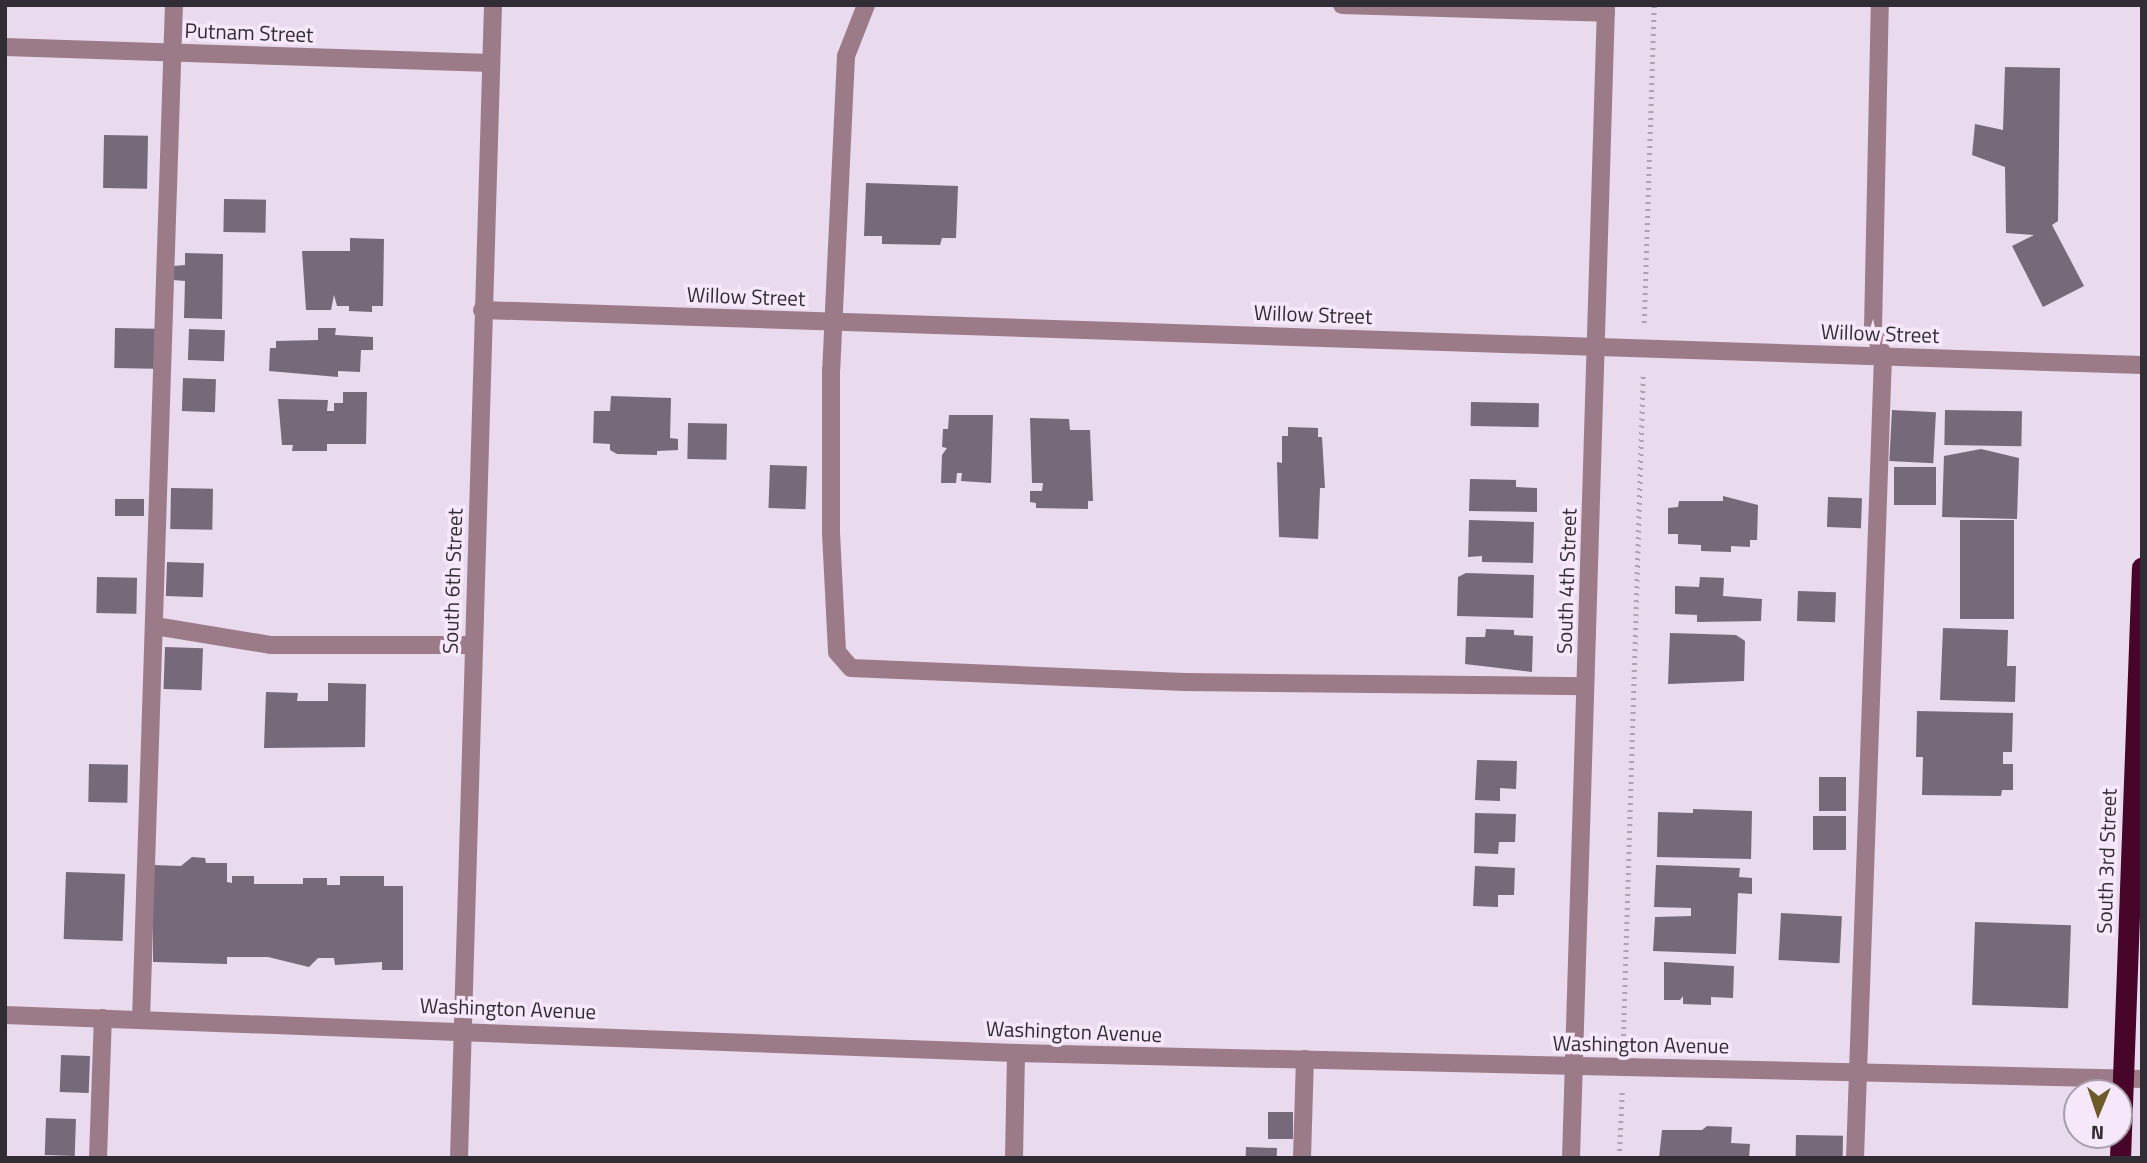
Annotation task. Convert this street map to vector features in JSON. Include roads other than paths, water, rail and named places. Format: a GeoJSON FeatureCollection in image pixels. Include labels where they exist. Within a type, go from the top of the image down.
{"type":"FeatureCollection","features":[{"type":"Feature","properties":{"kind":"highway","name":"South 3rd Street"},"geometry":{"type":"LineString","coordinates":[[2132,1079],[2142,567]]}},
{"type":"Feature","properties":{"kind":"street"},"geometry":{"type":"LineString","coordinates":[[141,1019],[174,5]]}},
{"type":"Feature","properties":{"kind":"street","name":"South 6th Street"},"geometry":{"type":"LineString","coordinates":[[458,1158],[493,5]]}},
{"type":"Feature","properties":{"kind":"street"},"geometry":{"type":"LineString","coordinates":[[866,5],[846,56],[833,321],[834,599],[837,652],[851,668],[1185,682],[1586,686]]}},
{"type":"Feature","properties":{"kind":"street"},"geometry":{"type":"LineString","coordinates":[[1342,5],[1606,9]]}},
{"type":"Feature","properties":{"kind":"street"},"geometry":{"type":"LineString","coordinates":[[1855,1158],[1883,356],[1873,329],[1880,5]]}},
{"type":"Feature","properties":{"kind":"street","name":"South 4th Street"},"geometry":{"type":"LineString","coordinates":[[1571,1158],[1606,9]]}},
{"type":"Feature","properties":{"kind":"street","name":"Putnam Street"},"geometry":{"type":"LineString","coordinates":[[5,47],[491,64]]}},
{"type":"Feature","properties":{"kind":"street","name":"Willow Street"},"geometry":{"type":"LineString","coordinates":[[482,310],[2142,365]]}},
{"type":"Feature","properties":{"kind":"street"},"geometry":{"type":"LineString","coordinates":[[155,626],[271,645],[473,645]]}},
{"type":"Feature","properties":{"kind":"street","name":"Washington Avenue"},"geometry":{"type":"LineString","coordinates":[[5,1015],[462,1028],[1016,1053],[2132,1079]]}},
{"type":"Feature","properties":{"kind":"street"},"geometry":{"type":"LineString","coordinates":[[98,1158],[103,1018]]}},
{"type":"Feature","properties":{"kind":"street"},"geometry":{"type":"LineString","coordinates":[[1014,1158],[1016,1053]]}},
{"type":"Feature","properties":{"kind":"street"},"geometry":{"type":"LineString","coordinates":[[1302,1158],[1305,1059]]}}]}
